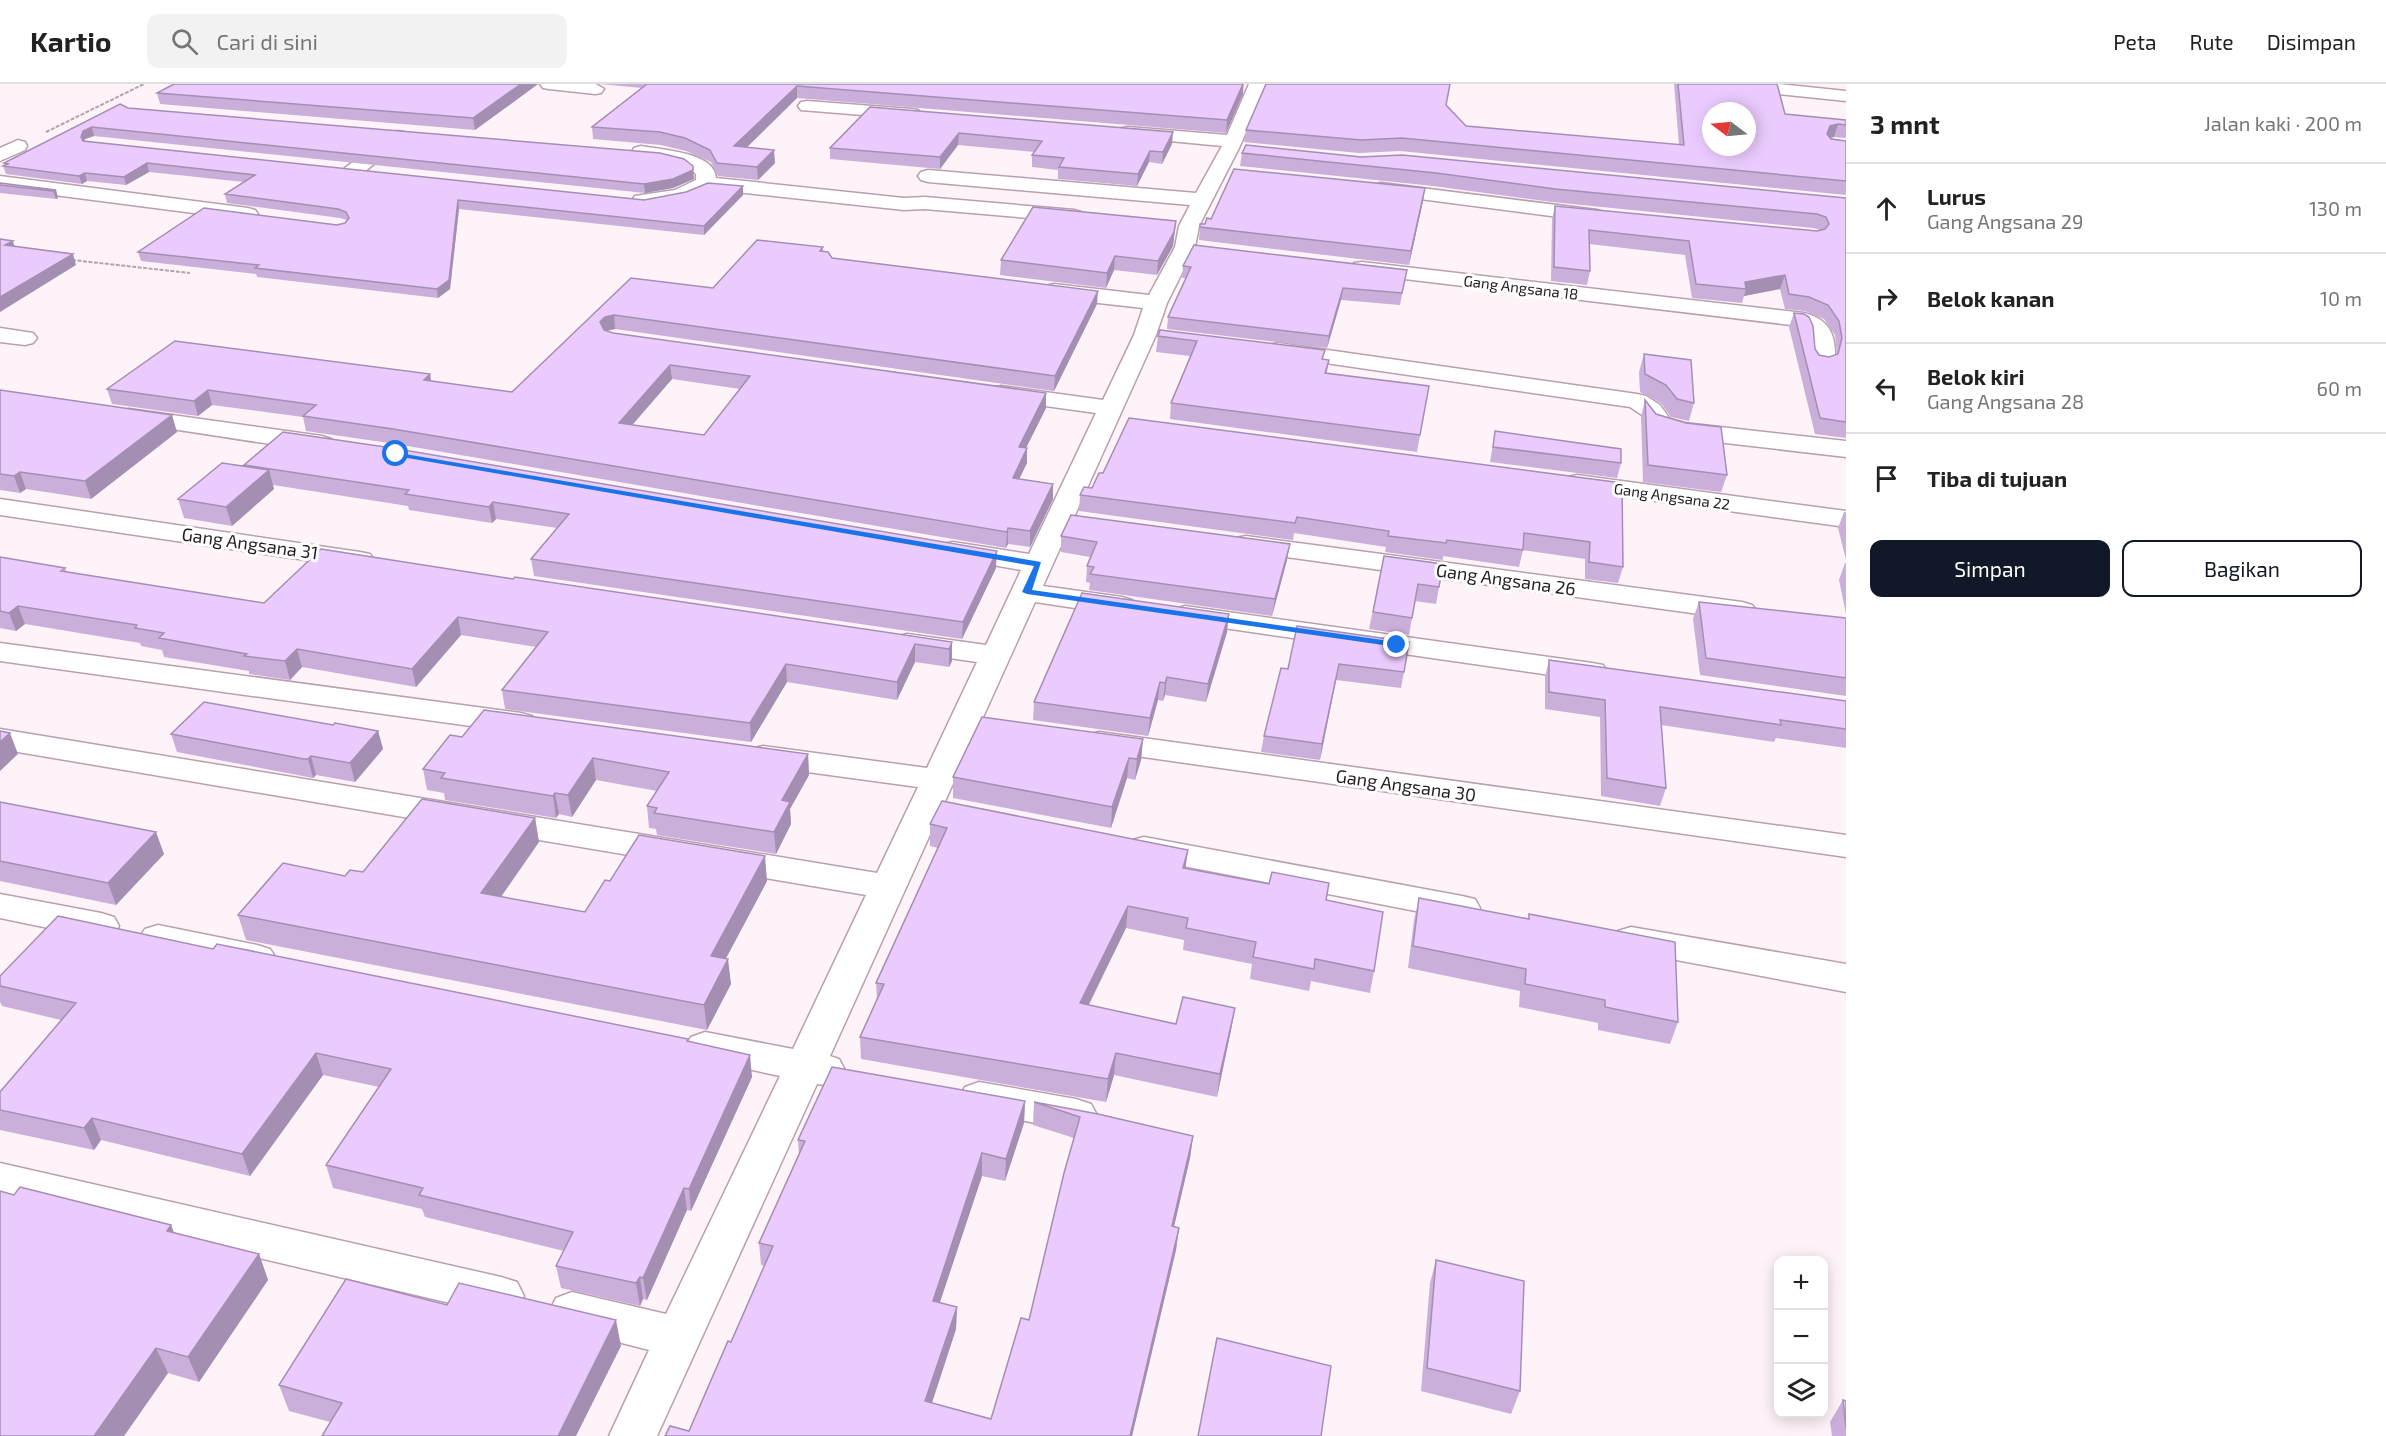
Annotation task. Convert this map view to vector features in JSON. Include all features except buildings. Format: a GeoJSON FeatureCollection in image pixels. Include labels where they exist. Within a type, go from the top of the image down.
{"type":"FeatureCollection","features":[{"type":"Feature","properties":{"kind":"street"},"geometry":{"type":"LineString","coordinates":[[549,84],[595,89]]}},
{"type":"Feature","properties":{"kind":"street"},"geometry":{"type":"LineString","coordinates":[[1728,84],[1846,96]]}},
{"type":"Feature","properties":{"kind":"street"},"geometry":{"type":"LineString","coordinates":[[633,1436],[1033,578],[1071,521],[1115,417],[1156,336],[1156,303],[1206,200],[1250,86]]}},
{"type":"Feature","properties":{"kind":"street"},"geometry":{"type":"LineString","coordinates":[[807,106],[933,116]]}},
{"type":"Feature","properties":{"kind":"street"},"geometry":{"type":"LineString","coordinates":[[352,172],[410,132],[381,130]]}},
{"type":"Feature","properties":{"kind":"street"},"geometry":{"type":"LineString","coordinates":[[1107,131],[1206,200]]}},
{"type":"Feature","properties":{"kind":"street"},"geometry":{"type":"LineString","coordinates":[[0,155],[9,145]]}},
{"type":"Feature","properties":{"kind":"street"},"geometry":{"type":"LineString","coordinates":[[626,150],[661,153],[693,161],[706,172],[706,183]]}},
{"type":"Feature","properties":{"kind":"street"},"geometry":{"type":"LineString","coordinates":[[328,169],[375,174]]}},
{"type":"Feature","properties":{"kind":"street"},"geometry":{"type":"LineString","coordinates":[[928,176],[1206,200]]}},
{"type":"Feature","properties":{"kind":"street"},"geometry":{"type":"LineString","coordinates":[[0,182],[269,217]]}},
{"type":"Feature","properties":{"kind":"street"},"geometry":{"type":"LineString","coordinates":[[622,198],[645,201],[679,195],[706,183],[904,204],[920,208],[1095,222]]}},
{"type":"Feature","properties":{"kind":"street"},"geometry":{"type":"LineString","coordinates":[[1365,187],[1612,218]]}},
{"type":"Feature","properties":{"kind":"street","name":"Gang Angsana 18"},"geometry":{"type":"LineString","coordinates":[[1340,266],[1804,320],[1818,327],[1824,338],[1823,363]]}},
{"type":"Feature","properties":{"kind":"street"},"geometry":{"type":"LineString","coordinates":[[1039,289],[1156,303]]}},
{"type":"Feature","properties":{"kind":"street"},"geometry":{"type":"LineString","coordinates":[[0,334],[25,338]]}},
{"type":"Feature","properties":{"kind":"street"},"geometry":{"type":"LineString","coordinates":[[1255,347],[1637,401],[1651,410],[1661,424],[1682,430],[1846,449]]}},
{"type":"Feature","properties":{"kind":"street"},"geometry":{"type":"LineString","coordinates":[[980,390],[1115,417]]}},
{"type":"Feature","properties":{"kind":"street"},"geometry":{"type":"LineString","coordinates":[[105,412],[349,447]]}},
{"type":"Feature","properties":{"kind":"street","name":"Gang Angsana 22"},"geometry":{"type":"LineString","coordinates":[[1552,480],[1846,519]]}},
{"type":"Feature","properties":{"kind":"street","name":"Gang Angsana 31"},"geometry":{"type":"LineString","coordinates":[[0,507],[381,563]]}},
{"type":"Feature","properties":{"kind":"street","name":"Gang Angsana 26"},"geometry":{"type":"LineString","coordinates":[[1223,541],[1770,614]]}},
{"type":"Feature","properties":{"kind":"street"},"geometry":{"type":"LineString","coordinates":[[934,547],[1033,578],[1622,676]]}},
{"type":"Feature","properties":{"kind":"street"},"geometry":{"type":"LineString","coordinates":[[879,638],[997,656]]}},
{"type":"Feature","properties":{"kind":"street"},"geometry":{"type":"LineString","coordinates":[[0,652],[551,727]]}},
{"type":"Feature","properties":{"kind":"street"},"geometry":{"type":"LineString","coordinates":[[966,723],[1001,728]]}},
{"type":"Feature","properties":{"kind":"street","name":"Gang Angsana 30"},"geometry":{"type":"LineString","coordinates":[[1072,738],[1846,846]]}},
{"type":"Feature","properties":{"kind":"street"},"geometry":{"type":"LineString","coordinates":[[0,739],[890,887]]}},
{"type":"Feature","properties":{"kind":"street"},"geometry":{"type":"LineString","coordinates":[[739,753],[933,793],[962,813]]}},
{"type":"Feature","properties":{"kind":"street"},"geometry":{"type":"LineString","coordinates":[[1113,842],[1497,915]]}},
{"type":"Feature","properties":{"kind":"street"},"geometry":{"type":"LineString","coordinates":[[0,906],[292,964]]}},
{"type":"Feature","properties":{"kind":"street"},"geometry":{"type":"LineString","coordinates":[[1602,935],[1846,978]]}},
{"type":"Feature","properties":{"kind":"street"},"geometry":{"type":"LineString","coordinates":[[677,1041],[863,1077]]}},
{"type":"Feature","properties":{"kind":"street"},"geometry":{"type":"LineString","coordinates":[[944,1091],[1117,1122]]}},
{"type":"Feature","properties":{"kind":"street"},"geometry":{"type":"LineString","coordinates":[[0,1180],[679,1337]]}},
{"type":"Feature","properties":{"kind":"path"},"geometry":{"type":"LineString","coordinates":[[9,145],[144,84]]}},
{"type":"Feature","properties":{"kind":"path"},"geometry":{"type":"LineString","coordinates":[[68,259],[190,273]]}},
{"type":"Feature","properties":{"kind":"route"},"geometry":{"type":"LineString","coordinates":[[396,454],[1038,564],[1027,592],[1397,645]]}}]}
